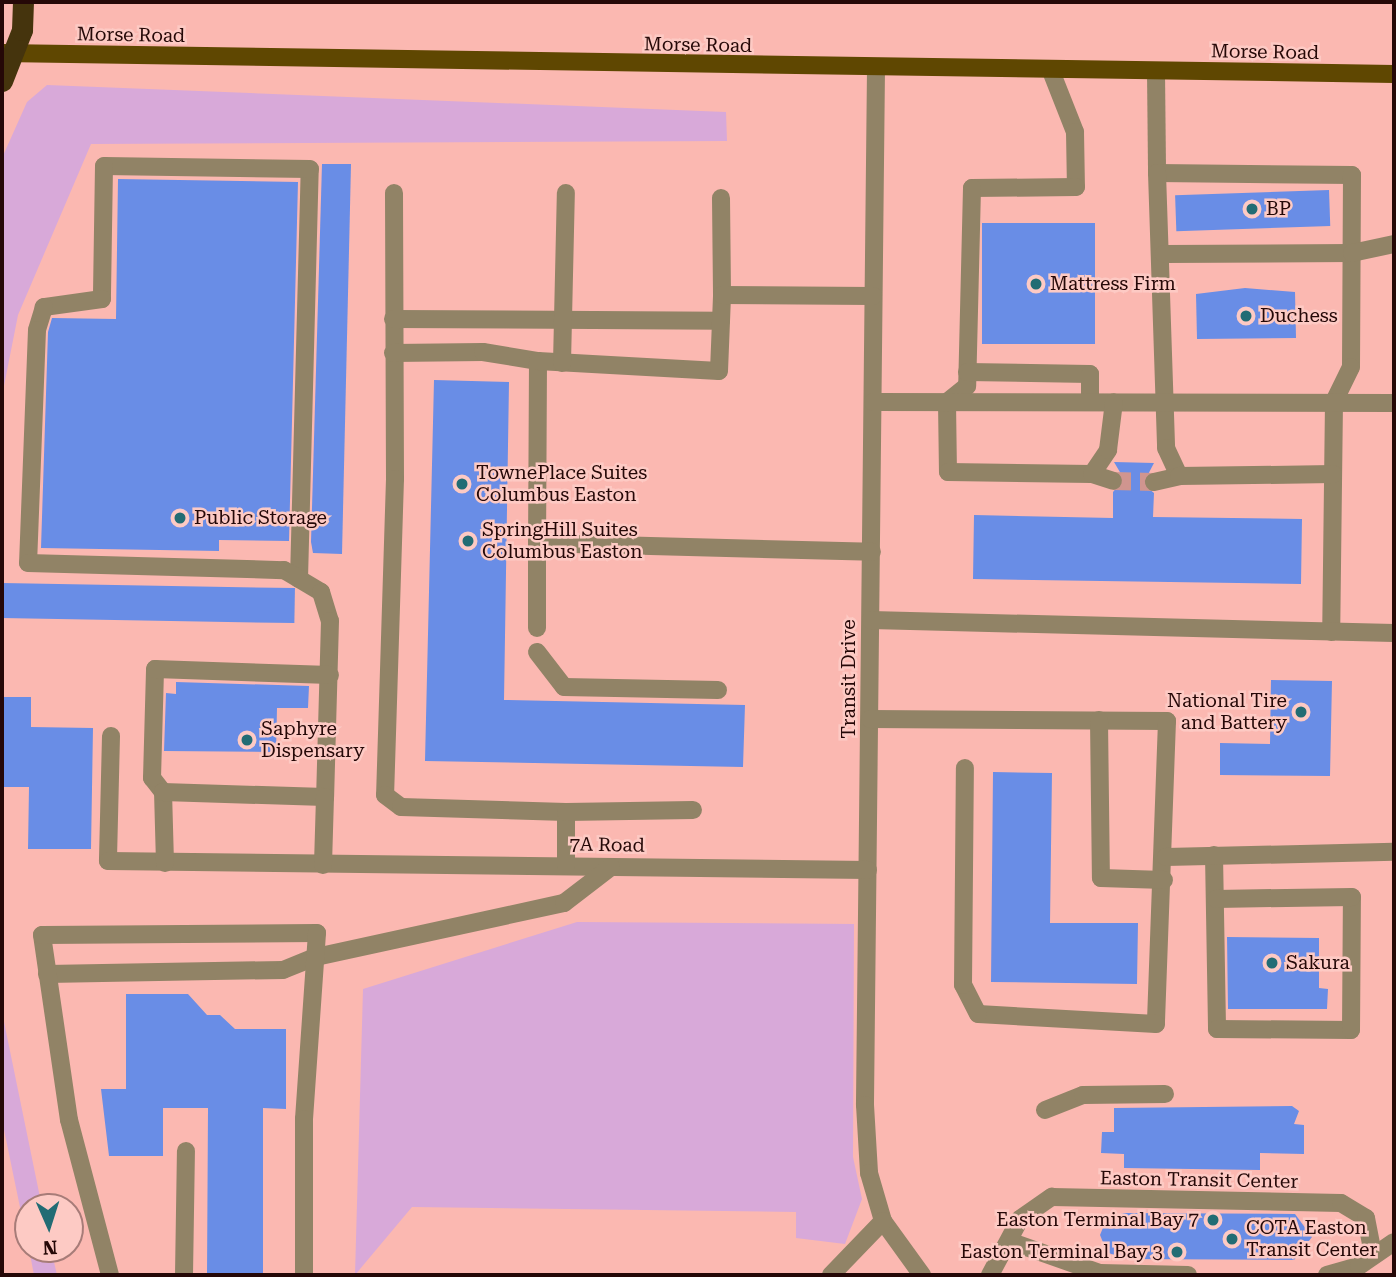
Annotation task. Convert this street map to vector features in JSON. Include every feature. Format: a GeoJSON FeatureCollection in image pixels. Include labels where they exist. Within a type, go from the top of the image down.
{"type":"FeatureCollection","features":[{"type":"Feature","properties":{"kind":"highway"},"geometry":{"type":"LineString","coordinates":[[2,81],[23,2]]}},
{"type":"Feature","properties":{"kind":"main road","name":"Morse Road"},"geometry":{"type":"LineString","coordinates":[[8,53],[876,69],[1394,74]]}},
{"type":"Feature","properties":{"kind":"street","name":"Transit Drive"},"geometry":{"type":"LineString","coordinates":[[876,69],[865,1105],[869,1172],[883,1221],[922,1275]]}},
{"type":"Feature","properties":{"kind":"street"},"geometry":{"type":"LineString","coordinates":[[947,402],[967,386],[972,188],[1076,187],[1075,132],[1051,71]]}},
{"type":"Feature","properties":{"kind":"street"},"geometry":{"type":"LineString","coordinates":[[1156,72],[1157,173],[1164,254],[1163,403],[1166,448],[1179,476]]}},
{"type":"Feature","properties":{"kind":"street"},"geometry":{"type":"LineString","coordinates":[[299,579],[310,169],[104,166],[102,299],[44,307],[37,330],[28,563],[284,570],[299,579],[321,592],[330,621],[323,865]]}},
{"type":"Feature","properties":{"kind":"street"},"geometry":{"type":"LineString","coordinates":[[1157,173],[1352,175],[1351,367],[1334,402],[1331,632]]}},
{"type":"Feature","properties":{"kind":"street"},"geometry":{"type":"LineString","coordinates":[[394,193],[385,795],[401,807],[566,812],[692,810]]}},
{"type":"Feature","properties":{"kind":"street"},"geometry":{"type":"LineString","coordinates":[[562,363],[566,194]]}},
{"type":"Feature","properties":{"kind":"street"},"geometry":{"type":"LineString","coordinates":[[393,353],[482,352],[562,363],[719,371],[722,198]]}},
{"type":"Feature","properties":{"kind":"street"},"geometry":{"type":"LineString","coordinates":[[1164,254],[1352,253],[1394,244]]}},
{"type":"Feature","properties":{"kind":"street"},"geometry":{"type":"LineString","coordinates":[[722,295],[873,296]]}},
{"type":"Feature","properties":{"kind":"street"},"geometry":{"type":"LineString","coordinates":[[393,318],[721,321]]}},
{"type":"Feature","properties":{"kind":"street"},"geometry":{"type":"LineString","coordinates":[[537,628],[538,361]]}},
{"type":"Feature","properties":{"kind":"street"},"geometry":{"type":"LineString","coordinates":[[967,372],[1090,374],[1090,402]]}},
{"type":"Feature","properties":{"kind":"street"},"geometry":{"type":"LineString","coordinates":[[873,402],[1394,402]]}},
{"type":"Feature","properties":{"kind":"street"},"geometry":{"type":"LineString","coordinates":[[947,402],[948,472],[1092,474],[1113,481]]}},
{"type":"Feature","properties":{"kind":"street"},"geometry":{"type":"LineString","coordinates":[[1092,474],[1108,450],[1114,402]]}},
{"type":"Feature","properties":{"kind":"street"},"geometry":{"type":"LineString","coordinates":[[1154,482],[1179,476],[1333,474]]}},
{"type":"Feature","properties":{"kind":"street"},"geometry":{"type":"LineString","coordinates":[[537,543],[872,552]]}},
{"type":"Feature","properties":{"kind":"street"},"geometry":{"type":"LineString","coordinates":[[871,620],[1394,633]]}},
{"type":"Feature","properties":{"kind":"street"},"geometry":{"type":"LineString","coordinates":[[537,652],[564,687],[718,690]]}},
{"type":"Feature","properties":{"kind":"street"},"geometry":{"type":"LineString","coordinates":[[165,863],[163,792],[152,778],[155,669],[330,675]]}},
{"type":"Feature","properties":{"kind":"street"},"geometry":{"type":"LineString","coordinates":[[870,719],[1167,721],[1166,857],[1156,1024],[978,1014],[963,985],[965,768]]}},
{"type":"Feature","properties":{"kind":"street"},"geometry":{"type":"LineString","coordinates":[[1099,720],[1101,878],[1164,880]]}},
{"type":"Feature","properties":{"kind":"street","name":"7A Road"},"geometry":{"type":"LineString","coordinates":[[111,736],[108,861],[869,870]]}},
{"type":"Feature","properties":{"kind":"street"},"geometry":{"type":"LineString","coordinates":[[163,792],[325,797]]}},
{"type":"Feature","properties":{"kind":"street"},"geometry":{"type":"LineString","coordinates":[[566,812],[566,866]]}},
{"type":"Feature","properties":{"kind":"street"},"geometry":{"type":"LineString","coordinates":[[1166,857],[1394,852]]}},
{"type":"Feature","properties":{"kind":"street"},"geometry":{"type":"LineString","coordinates":[[1214,855],[1217,1029],[1350,1030],[1352,897],[1216,899]]}},
{"type":"Feature","properties":{"kind":"street"},"geometry":{"type":"LineString","coordinates":[[47,974],[283,970],[316,957],[564,903],[611,867]]}},
{"type":"Feature","properties":{"kind":"street"},"geometry":{"type":"LineString","coordinates":[[110,1275],[69,1120],[42,936],[317,933],[304,1119],[304,1275]]}},
{"type":"Feature","properties":{"kind":"street"},"geometry":{"type":"LineString","coordinates":[[1045,1110],[1083,1095],[1165,1094]]}},
{"type":"Feature","properties":{"kind":"street"},"geometry":{"type":"LineString","coordinates":[[184,1275],[186,1151]]}},
{"type":"Feature","properties":{"kind":"street","name":"Easton Transit Center"},"geometry":{"type":"LineString","coordinates":[[990,1275],[1034,1205],[1052,1197],[1341,1203],[1366,1218],[1373,1255]]}},
{"type":"Feature","properties":{"kind":"street"},"geometry":{"type":"LineString","coordinates":[[831,1275],[883,1221]]}},
{"type":"Feature","properties":{"kind":"street"},"geometry":{"type":"LineString","coordinates":[[1009,1241],[1100,1273],[1188,1275]]}},
{"type":"Feature","properties":{"kind":"street"},"geometry":{"type":"LineString","coordinates":[[1327,1275],[1373,1255],[1394,1242]]}},
{"type":"Feature","properties":{"kind":"shaded area"},"geometry":{"type":"Polygon","coordinates":[[[47,85],[726,112],[727,141],[91,144],[18,315],[2,396],[2,158],[27,102],[47,85]]]}},
{"type":"Feature","properties":{"kind":"shaded area"},"geometry":{"type":"Polygon","coordinates":[[[577,922],[854,924],[853,1157],[862,1199],[845,1244],[796,1238],[796,1212],[412,1207],[355,1275],[363,989],[577,922]]]}},
{"type":"Feature","properties":{"kind":"shaded area"},"geometry":{"type":"Polygon","coordinates":[[[2,1012],[39,1193],[17,1193],[2,1120],[2,1012]]]}},
{"type":"Feature","properties":{"kind":"shaded area"},"geometry":{"type":"Polygon","coordinates":[[[32,1263],[54,1263],[57,1275],[34,1275],[32,1263]]]}},
{"type":"Feature","properties":{"kind":"building"},"geometry":{"type":"Polygon","coordinates":[[[322,164],[351,164],[342,554],[313,553],[311,542],[322,164]]]}},
{"type":"Feature","properties":{"kind":"building"},"geometry":{"type":"Polygon","coordinates":[[[118,179],[298,182],[289,541],[219,540],[219,551],[41,548],[48,332],[52,318],[116,319],[118,179]]]}},
{"type":"Feature","properties":{"kind":"building","name":"BP"},"geometry":{"type":"Polygon","coordinates":[[[1329,190],[1330,226],[1176,231],[1175,195],[1329,190]]]}},
{"type":"Feature","properties":{"kind":"building","name":"Mattress Firm"},"geometry":{"type":"Polygon","coordinates":[[[982,223],[1095,223],[1095,344],[982,344],[982,223]]]}},
{"type":"Feature","properties":{"kind":"building","name":"Duchess"},"geometry":{"type":"Polygon","coordinates":[[[1245,288],[1295,292],[1296,338],[1197,339],[1196,294],[1245,288]]]}},
{"type":"Feature","properties":{"kind":"building","name":"SpringHill Suites Columbus Easton"},"geometry":{"type":"Polygon","coordinates":[[[434,380],[509,382],[504,700],[745,705],[743,767],[425,761],[434,380]]]}},
{"type":"Feature","properties":{"kind":"building"},"geometry":{"type":"Polygon","coordinates":[[[1114,462],[1154,463],[1143,484],[1154,493],[1153,517],[1302,519],[1301,584],[973,579],[974,515],[1113,518],[1113,492],[1124,479],[1114,462]]]}},
{"type":"Feature","properties":{"kind":"building"},"geometry":{"type":"Polygon","coordinates":[[[2,583],[295,588],[294,623],[2,618],[2,583]]]}},
{"type":"Feature","properties":{"kind":"building","name":"National Tire and Battery"},"geometry":{"type":"Polygon","coordinates":[[[1271,680],[1332,681],[1330,776],[1220,775],[1220,743],[1270,744],[1271,680]]]}},
{"type":"Feature","properties":{"kind":"building"},"geometry":{"type":"Polygon","coordinates":[[[176,682],[309,686],[308,708],[277,708],[276,752],[164,751],[166,693],[176,694],[176,682]]]}},
{"type":"Feature","properties":{"kind":"building"},"geometry":{"type":"Polygon","coordinates":[[[2,697],[31,697],[31,727],[93,728],[91,849],[28,849],[29,787],[2,787],[2,697]]]}},
{"type":"Feature","properties":{"kind":"building"},"geometry":{"type":"Polygon","coordinates":[[[993,772],[1052,773],[1050,923],[1138,923],[1137,984],[991,982],[993,772]]]}},
{"type":"Feature","properties":{"kind":"building","name":"Sakura"},"geometry":{"type":"Polygon","coordinates":[[[1227,937],[1319,938],[1319,988],[1328,989],[1327,1009],[1228,1009],[1227,937]]]}},
{"type":"Feature","properties":{"kind":"building"},"geometry":{"type":"Polygon","coordinates":[[[126,994],[188,994],[207,1015],[220,1015],[235,1029],[286,1029],[286,1109],[263,1108],[263,1275],[207,1275],[208,1108],[163,1108],[163,1156],[109,1156],[101,1089],[126,1089],[126,994]]]}},
{"type":"Feature","properties":{"kind":"building"},"geometry":{"type":"Polygon","coordinates":[[[1292,1106],[1299,1111],[1294,1124],[1304,1125],[1304,1154],[1260,1153],[1260,1170],[1124,1168],[1124,1154],[1101,1153],[1102,1132],[1114,1132],[1114,1108],[1292,1106]]]}},
{"type":"Feature","properties":{"kind":"building"},"geometry":{"type":"Polygon","coordinates":[[[1124,1213],[1295,1214],[1312,1237],[1294,1260],[1122,1259],[1107,1252],[1100,1235],[1107,1218],[1124,1213]]]}},
{"type":"Feature","properties":{"kind":"tunnel"},"geometry":{"type":"LineString","coordinates":[[1113,481],[1154,482]]}},
{"type":"Feature","properties":{"kind":"place","name":"BP"},"geometry":{"type":"Point","coordinates":[1252,209]}},
{"type":"Feature","properties":{"kind":"place","name":"Mattress Firm"},"geometry":{"type":"Point","coordinates":[1036,284]}},
{"type":"Feature","properties":{"kind":"place","name":"Duchess"},"geometry":{"type":"Point","coordinates":[1246,316]}},
{"type":"Feature","properties":{"kind":"place","name":"TownePlace Suites Columbus Easton"},"geometry":{"type":"Point","coordinates":[462,484]}},
{"type":"Feature","properties":{"kind":"place","name":"Public Storage"},"geometry":{"type":"Point","coordinates":[180,518]}},
{"type":"Feature","properties":{"kind":"place","name":"SpringHill Suites Columbus Easton"},"geometry":{"type":"Point","coordinates":[468,541]}},
{"type":"Feature","properties":{"kind":"place","name":"National Tire and Battery"},"geometry":{"type":"Point","coordinates":[1301,712]}},
{"type":"Feature","properties":{"kind":"place","name":"Saphyre Dispensary"},"geometry":{"type":"Point","coordinates":[247,740]}},
{"type":"Feature","properties":{"kind":"place","name":"Sakura"},"geometry":{"type":"Point","coordinates":[1272,963]}},
{"type":"Feature","properties":{"kind":"place","name":"Easton Terminal Bay 7"},"geometry":{"type":"Point","coordinates":[1213,1220]}},
{"type":"Feature","properties":{"kind":"place","name":"COTA Easton Transit Center"},"geometry":{"type":"Point","coordinates":[1232,1239]}},
{"type":"Feature","properties":{"kind":"place","name":"Easton Terminal Bay 3"},"geometry":{"type":"Point","coordinates":[1177,1252]}}]}
